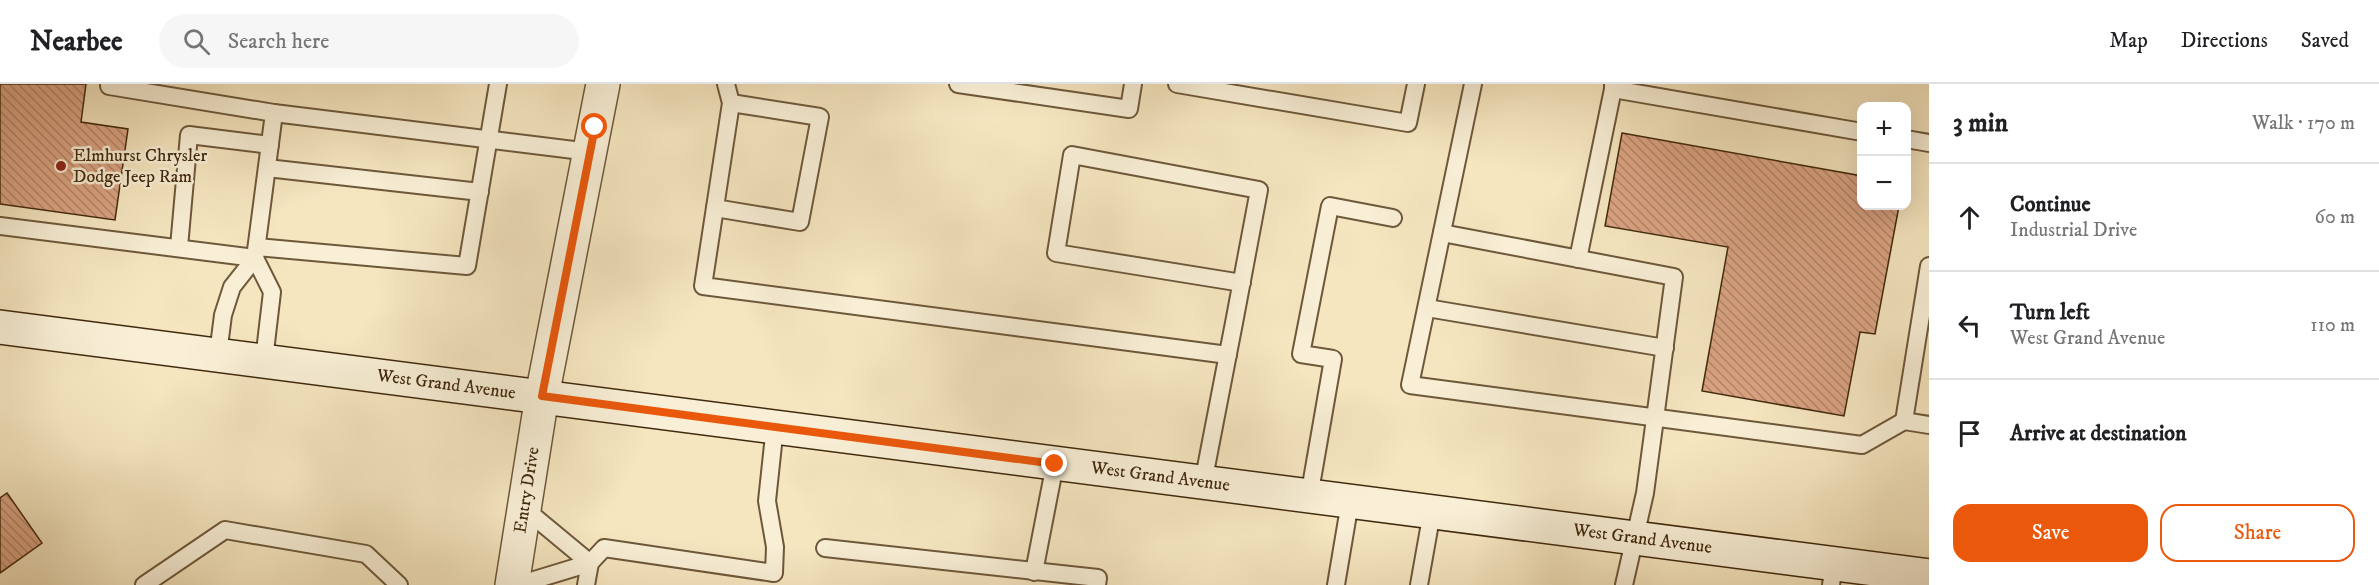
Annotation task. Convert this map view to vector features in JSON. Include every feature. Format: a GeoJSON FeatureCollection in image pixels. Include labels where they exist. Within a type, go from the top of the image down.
{"type":"FeatureCollection","features":[{"type":"Feature","properties":{"kind":"main road","name":"Entry Drive"},"geometry":{"type":"LineString","coordinates":[[512,585],[542,396],[603,84]]}},
{"type":"Feature","properties":{"kind":"main road","name":"West Grand Avenue"},"geometry":{"type":"LineString","coordinates":[[0,327],[1634,539],[1833,574],[1929,576]]}},
{"type":"Feature","properties":{"kind":"lane"},"geometry":{"type":"LineString","coordinates":[[109,84],[109,86],[274,112],[590,152]]}},
{"type":"Feature","properties":{"kind":"lane"},"geometry":{"type":"LineString","coordinates":[[0,226],[179,247],[467,266],[498,84]]}},
{"type":"Feature","properties":{"kind":"lane"},"geometry":{"type":"LineString","coordinates":[[726,84],[731,103],[703,286],[1228,355]]}},
{"type":"Feature","properties":{"kind":"lane"},"geometry":{"type":"LineString","coordinates":[[958,84],[1129,109],[1133,84]]}},
{"type":"Feature","properties":{"kind":"lane"},"geometry":{"type":"LineString","coordinates":[[1177,84],[1408,123],[1416,84]]}},
{"type":"Feature","properties":{"kind":"lane"},"geometry":{"type":"LineString","coordinates":[[1473,84],[1410,385],[1862,445],[1904,421],[1929,425]]}},
{"type":"Feature","properties":{"kind":"lane"},"geometry":{"type":"LineString","coordinates":[[1578,259],[1613,86],[1857,131]]}},
{"type":"Feature","properties":{"kind":"lane"},"geometry":{"type":"LineString","coordinates":[[715,208],[800,222],[820,117],[731,103]]}},
{"type":"Feature","properties":{"kind":"lane"},"geometry":{"type":"LineString","coordinates":[[218,354],[222,315],[232,287],[256,252],[274,112]]}},
{"type":"Feature","properties":{"kind":"lane"},"geometry":{"type":"LineString","coordinates":[[179,247],[189,135],[270,145]]}},
{"type":"Feature","properties":{"kind":"lane"},"geometry":{"type":"LineString","coordinates":[[1911,140],[1929,143]]}},
{"type":"Feature","properties":{"kind":"lane"},"geometry":{"type":"LineString","coordinates":[[1203,483],[1242,283],[1259,190],[1072,155],[1056,253],[1242,283]]}},
{"type":"Feature","properties":{"kind":"lane"},"geometry":{"type":"LineString","coordinates":[[267,168],[480,192]]}},
{"type":"Feature","properties":{"kind":"lane"},"geometry":{"type":"LineString","coordinates":[[1309,497],[1333,359],[1301,354],[1330,206],[1393,218]]}},
{"type":"Feature","properties":{"kind":"lane"},"geometry":{"type":"LineString","coordinates":[[1442,233],[1674,277],[1645,493],[1624,585]]}},
{"type":"Feature","properties":{"kind":"lane"},"geometry":{"type":"LineString","coordinates":[[256,252],[272,292],[264,360]]}},
{"type":"Feature","properties":{"kind":"lane"},"geometry":{"type":"LineString","coordinates":[[1904,421],[1929,266]]}},
{"type":"Feature","properties":{"kind":"lane"},"geometry":{"type":"LineString","coordinates":[[1427,308],[1665,348]]}},
{"type":"Feature","properties":{"kind":"lane"},"geometry":{"type":"LineString","coordinates":[[518,585],[590,563],[604,548],[773,579],[775,547],[767,501],[774,426]]}},
{"type":"Feature","properties":{"kind":"lane"},"geometry":{"type":"LineString","coordinates":[[1034,572],[1055,464]]}},
{"type":"Feature","properties":{"kind":"lane"},"geometry":{"type":"LineString","coordinates":[[1336,585],[1350,502]]}},
{"type":"Feature","properties":{"kind":"lane"},"geometry":{"type":"LineString","coordinates":[[525,509],[590,563]]}},
{"type":"Feature","properties":{"kind":"lane"},"geometry":{"type":"LineString","coordinates":[[1419,585],[1431,512]]}},
{"type":"Feature","properties":{"kind":"lane"},"geometry":{"type":"LineString","coordinates":[[144,585],[225,530],[366,554],[399,585]]}},
{"type":"Feature","properties":{"kind":"lane"},"geometry":{"type":"LineString","coordinates":[[825,548],[1098,578],[1097,585]]}},
{"type":"Feature","properties":{"kind":"lane"},"geometry":{"type":"LineString","coordinates":[[586,585],[590,563]]}},
{"type":"Feature","properties":{"kind":"building","name":"Elmhurst Chrysler Dodge Jeep Ram"},"geometry":{"type":"Polygon","coordinates":[[[0,84],[86,84],[81,122],[128,129],[115,220],[0,204],[0,84]]]}},
{"type":"Feature","properties":{"kind":"building"},"geometry":{"type":"Polygon","coordinates":[[[1622,133],[1857,175],[1857,210],[1898,210],[1875,334],[1860,332],[1844,416],[1702,391],[1728,247],[1605,226],[1622,133]]]}},
{"type":"Feature","properties":{"kind":"building"},"geometry":{"type":"Polygon","coordinates":[[[7,493],[42,543],[0,573],[0,498],[7,493]]]}},
{"type":"Feature","properties":{"kind":"place","name":"Elmhurst Chrysler Dodge Jeep Ram"},"geometry":{"type":"Point","coordinates":[61,166]}},
{"type":"Feature","properties":{"kind":"route"},"geometry":{"type":"LineString","coordinates":[[595,127],[542,396],[1055,464]]}}]}
